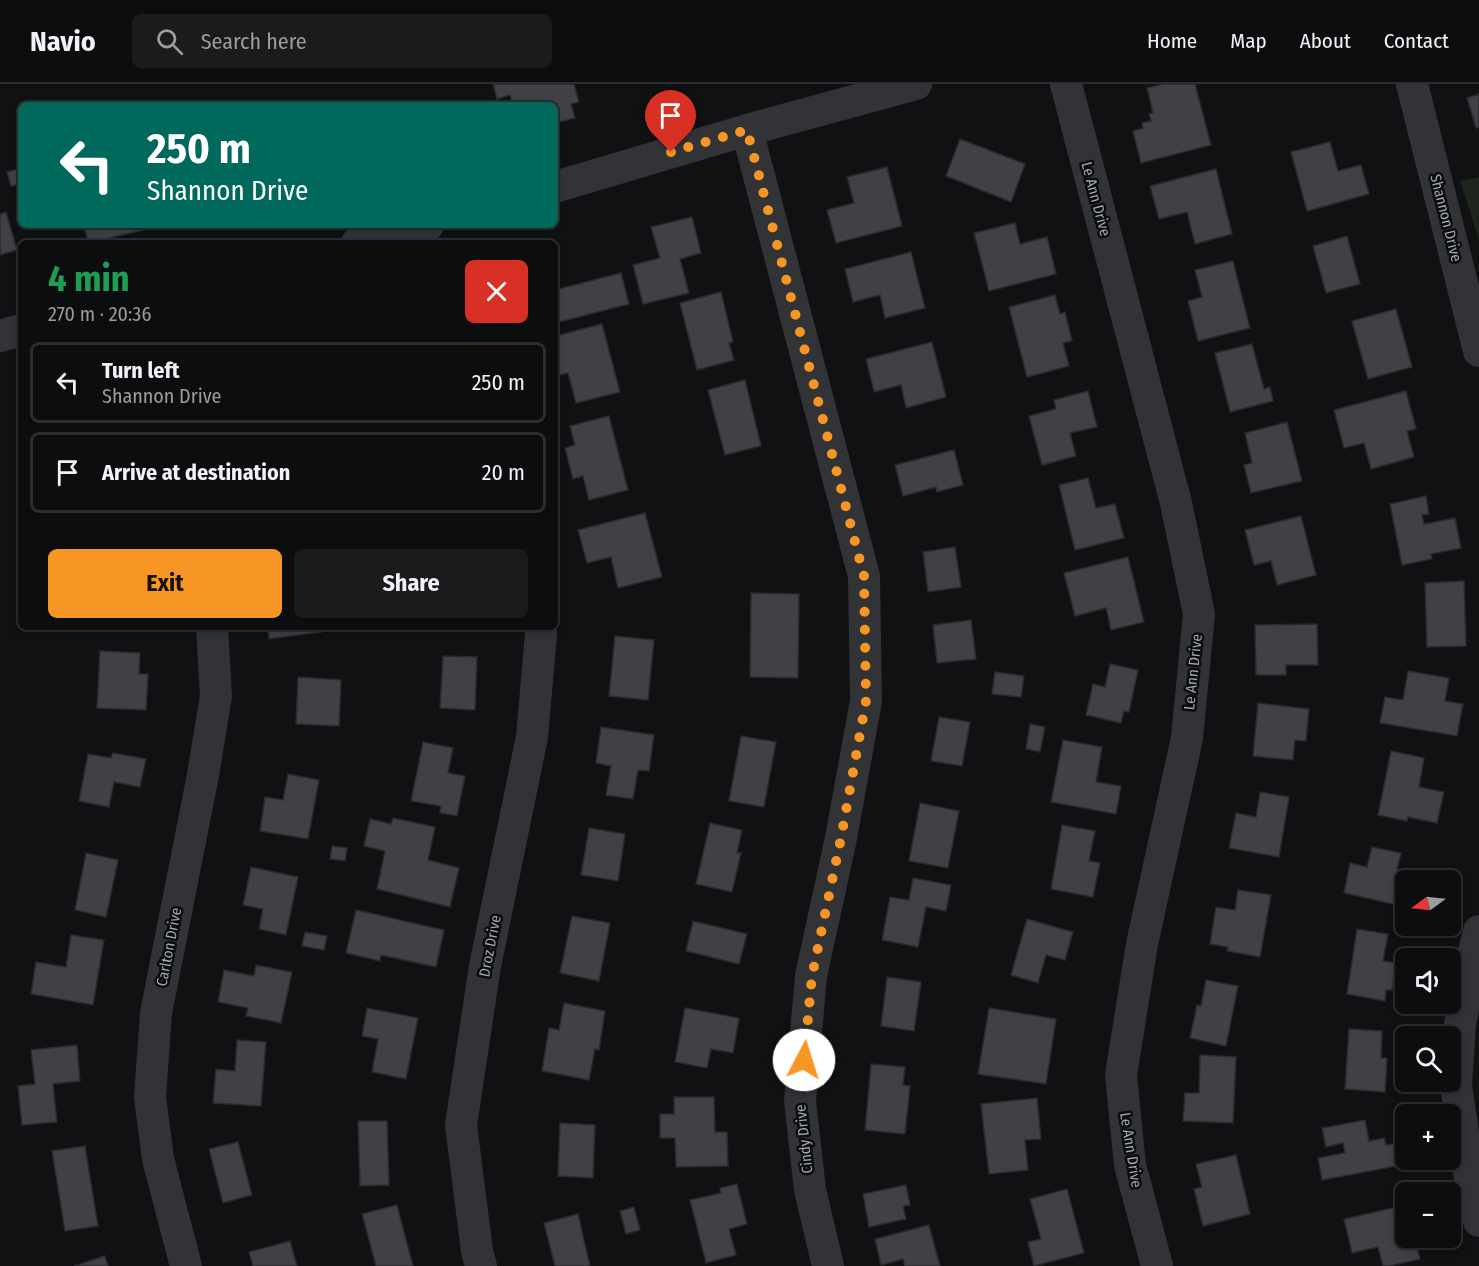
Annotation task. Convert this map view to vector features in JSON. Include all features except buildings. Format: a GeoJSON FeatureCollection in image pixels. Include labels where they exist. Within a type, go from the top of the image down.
{"type":"FeatureCollection","features":[{"type":"Feature","properties":{"kind":"street"},"geometry":{"type":"LineString","coordinates":[[558,186],[747,130],[916,84]]}},
{"type":"Feature","properties":{"kind":"street","name":"Le Ann Drive"},"geometry":{"type":"LineString","coordinates":[[1066,84],[1176,503],[1199,614],[1187,738],[1142,944],[1121,1075],[1130,1165],[1157,1266]]}},
{"type":"Feature","properties":{"kind":"street","name":"Shannon Drive"},"geometry":{"type":"LineString","coordinates":[[1412,84],[1479,351]]}},
{"type":"Feature","properties":{"kind":"street","name":"Cindy Drive"},"geometry":{"type":"LineString","coordinates":[[747,130],[864,576],[866,701],[841,838],[812,976],[800,1101],[810,1190],[828,1266]]}},
{"type":"Feature","properties":{"kind":"street"},"geometry":{"type":"LineString","coordinates":[[369,240],[416,228]]}},
{"type":"Feature","properties":{"kind":"street"},"geometry":{"type":"LineString","coordinates":[[0,336],[18,331]]}},
{"type":"Feature","properties":{"kind":"street","name":"Carlton Drive"},"geometry":{"type":"LineString","coordinates":[[186,1266],[158,1159],[150,1097],[156,1013],[203,775],[216,696],[212,630]]}},
{"type":"Feature","properties":{"kind":"street","name":"Droz Drive"},"geometry":{"type":"LineString","coordinates":[[481,1266],[477,1251],[461,1125],[485,966],[532,737],[540,630]]}},
{"type":"Feature","properties":{"kind":"street"},"geometry":{"type":"LineString","coordinates":[[1479,931],[1460,1025],[1456,1085],[1473,1198],[1479,1221]]}},
{"type":"Feature","properties":{"kind":"shaded area"},"geometry":{"type":"Polygon","coordinates":[[[1479,177],[1479,240],[1460,181],[1479,177]]]}},
{"type":"Feature","properties":{"kind":"route"},"geometry":{"type":"LineString","coordinates":[[671,152],[747,130],[864,576],[866,701],[841,838],[812,976],[804,1060]]}}]}
